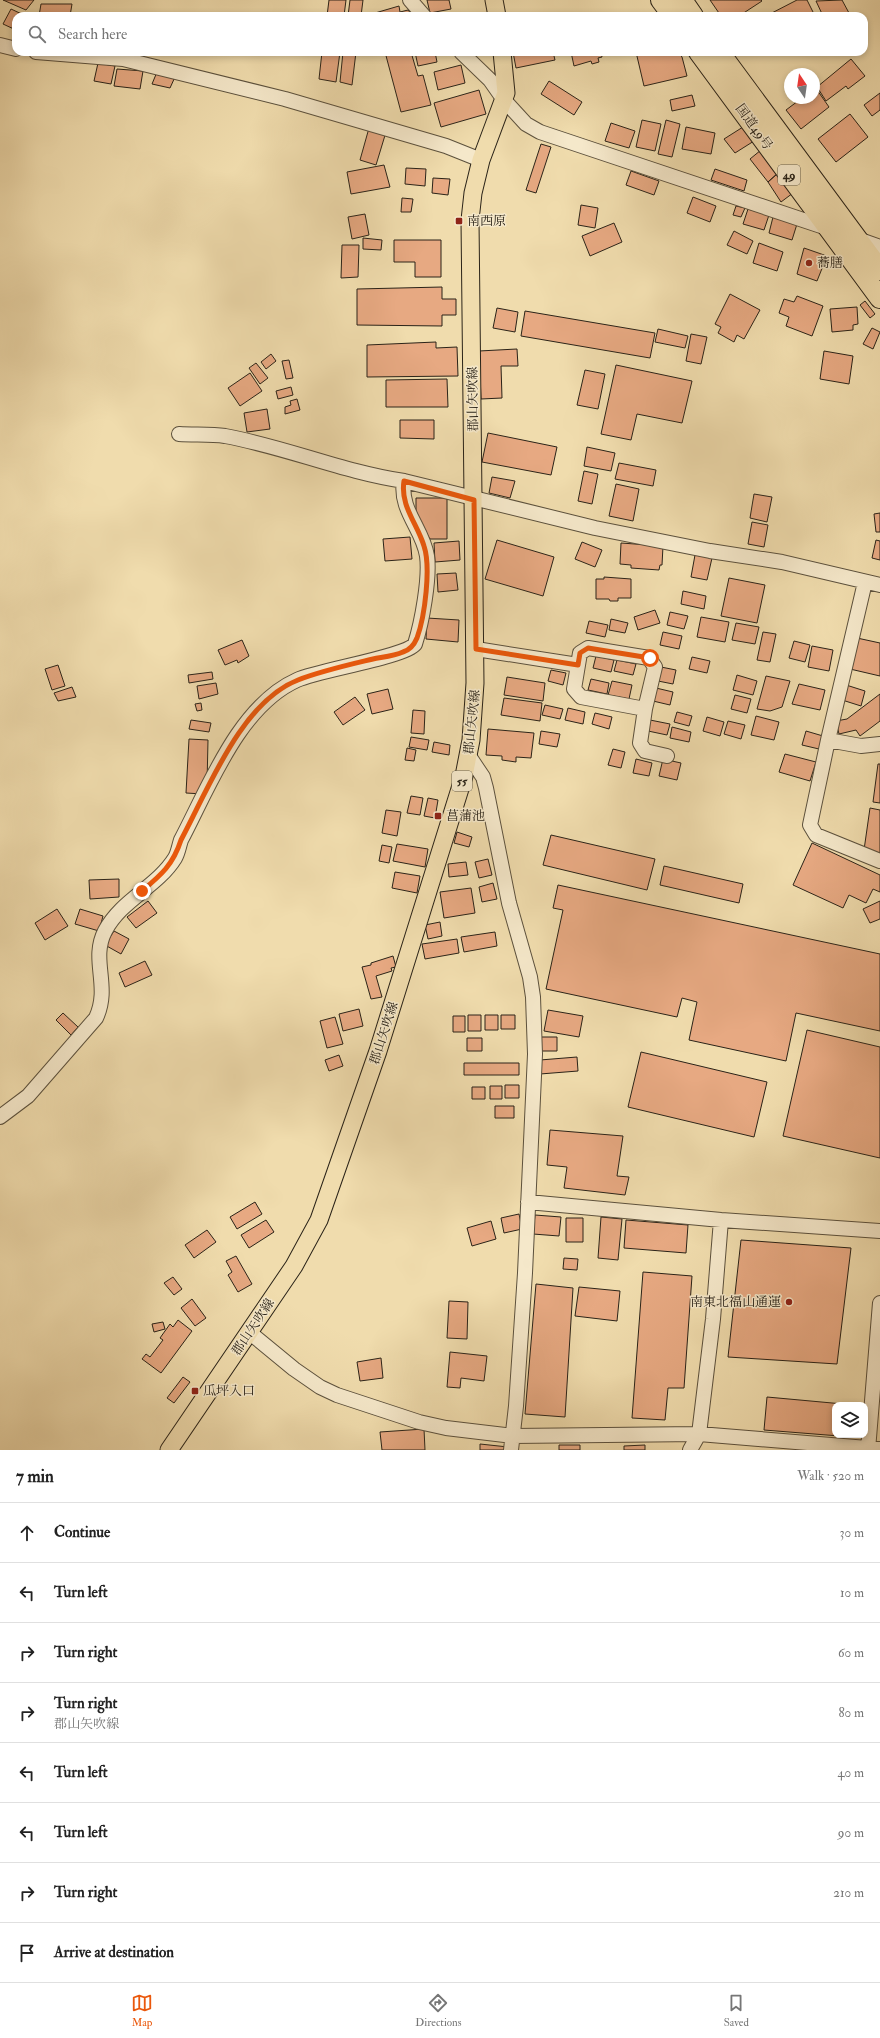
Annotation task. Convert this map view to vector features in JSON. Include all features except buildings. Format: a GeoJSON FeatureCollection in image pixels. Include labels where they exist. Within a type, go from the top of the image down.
{"type":"FeatureCollection","features":[{"type":"Feature","properties":{"kind":"highway"},"geometry":{"type":"LineString","coordinates":[[661,0],[670,12]]}},
{"type":"Feature","properties":{"kind":"highway"},"geometry":{"type":"LineString","coordinates":[[682,0],[690,12]]}},
{"type":"Feature","properties":{"kind":"highway","name":"国道49号"},"geometry":{"type":"LineString","coordinates":[[702,56],[880,298]]}},
{"type":"Feature","properties":{"kind":"highway","name":"国道49号"},"geometry":{"type":"LineString","coordinates":[[722,56],[880,270]]}},
{"type":"Feature","properties":{"kind":"main road"},"geometry":{"type":"LineString","coordinates":[[494,0],[496,12]]}},
{"type":"Feature","properties":{"kind":"main road","name":"郡山矢吹線"},"geometry":{"type":"LineString","coordinates":[[169,1450],[294,1266],[318,1220],[332,1185],[378,1051],[469,756],[474,714],[476,649],[470,220],[473,193],[481,160],[506,93],[502,56]]}},
{"type":"Feature","properties":{"kind":"street"},"geometry":{"type":"LineString","coordinates":[[410,0],[420,12]]}},
{"type":"Feature","properties":{"kind":"street"},"geometry":{"type":"LineString","coordinates":[[0,45],[12,48]]}},
{"type":"Feature","properties":{"kind":"street"},"geometry":{"type":"LineString","coordinates":[[86,56],[123,59],[285,99],[446,146],[481,160]]}},
{"type":"Feature","properties":{"kind":"street"},"geometry":{"type":"LineString","coordinates":[[465,56],[490,80],[504,100],[526,124],[540,132],[880,247]]}},
{"type":"Feature","properties":{"kind":"street"},"geometry":{"type":"LineString","coordinates":[[180,434],[224,436],[294,453],[378,477],[404,481],[474,500],[639,537],[782,562],[880,585]]}},
{"type":"Feature","properties":{"kind":"street"},"geometry":{"type":"LineString","coordinates":[[0,1117],[28,1096],[96,1018],[101,1007],[103,994],[99,955],[100,943],[105,930],[117,912],[157,878],[176,857],[181,840],[234,739],[259,707],[274,694],[297,680],[356,663],[403,652],[415,644],[421,619],[427,576],[427,556],[420,535],[407,510],[402,489],[404,481]]}},
{"type":"Feature","properties":{"kind":"street"},"geometry":{"type":"LineString","coordinates":[[865,582],[828,740],[810,825],[816,835],[880,861]]}},
{"type":"Feature","properties":{"kind":"street"},"geometry":{"type":"LineString","coordinates":[[645,710],[580,697],[574,689],[580,653],[588,648],[650,658],[655,667],[645,710],[640,743],[645,751],[667,756]]}},
{"type":"Feature","properties":{"kind":"street"},"geometry":{"type":"LineString","coordinates":[[476,649],[578,665]]}},
{"type":"Feature","properties":{"kind":"street"},"geometry":{"type":"LineString","coordinates":[[828,740],[861,746],[880,744]]}},
{"type":"Feature","properties":{"kind":"street"},"geometry":{"type":"LineString","coordinates":[[469,756],[483,777],[486,788],[509,903],[530,977],[532,990],[535,1054],[528,1202],[512,1443]]}},
{"type":"Feature","properties":{"kind":"street"},"geometry":{"type":"LineString","coordinates":[[528,1202],[721,1220],[880,1231]]}},
{"type":"Feature","properties":{"kind":"street"},"geometry":{"type":"LineString","coordinates":[[690,1450],[699,1434],[713,1319],[721,1220]]}},
{"type":"Feature","properties":{"kind":"street"},"geometry":{"type":"LineString","coordinates":[[250,1332],[294,1369],[320,1387],[419,1422],[512,1443],[699,1434],[872,1449],[880,1303]]}},
{"type":"Feature","properties":{"kind":"place","name":"南西原"},"geometry":{"type":"Point","coordinates":[459,221]}},
{"type":"Feature","properties":{"kind":"place","name":"蕎膳"},"geometry":{"type":"Point","coordinates":[809,263]}},
{"type":"Feature","properties":{"kind":"place","name":"菖蒲池"},"geometry":{"type":"Point","coordinates":[438,816]}},
{"type":"Feature","properties":{"kind":"place","name":"南東北福山通運"},"geometry":{"type":"Point","coordinates":[789,1302]}},
{"type":"Feature","properties":{"kind":"place","name":"瓜坪入口"},"geometry":{"type":"Point","coordinates":[195,1391]}},
{"type":"Feature","properties":{"kind":"route"},"geometry":{"type":"LineString","coordinates":[[142,891],[167,868],[176,857],[181,840],[234,739],[259,707],[274,694],[297,680],[356,663],[403,652],[413,647],[415,644],[421,619],[427,576],[427,556],[420,535],[407,510],[402,489],[404,481],[474,500],[476,649],[578,665],[580,653],[588,648],[650,658]]}}]}
